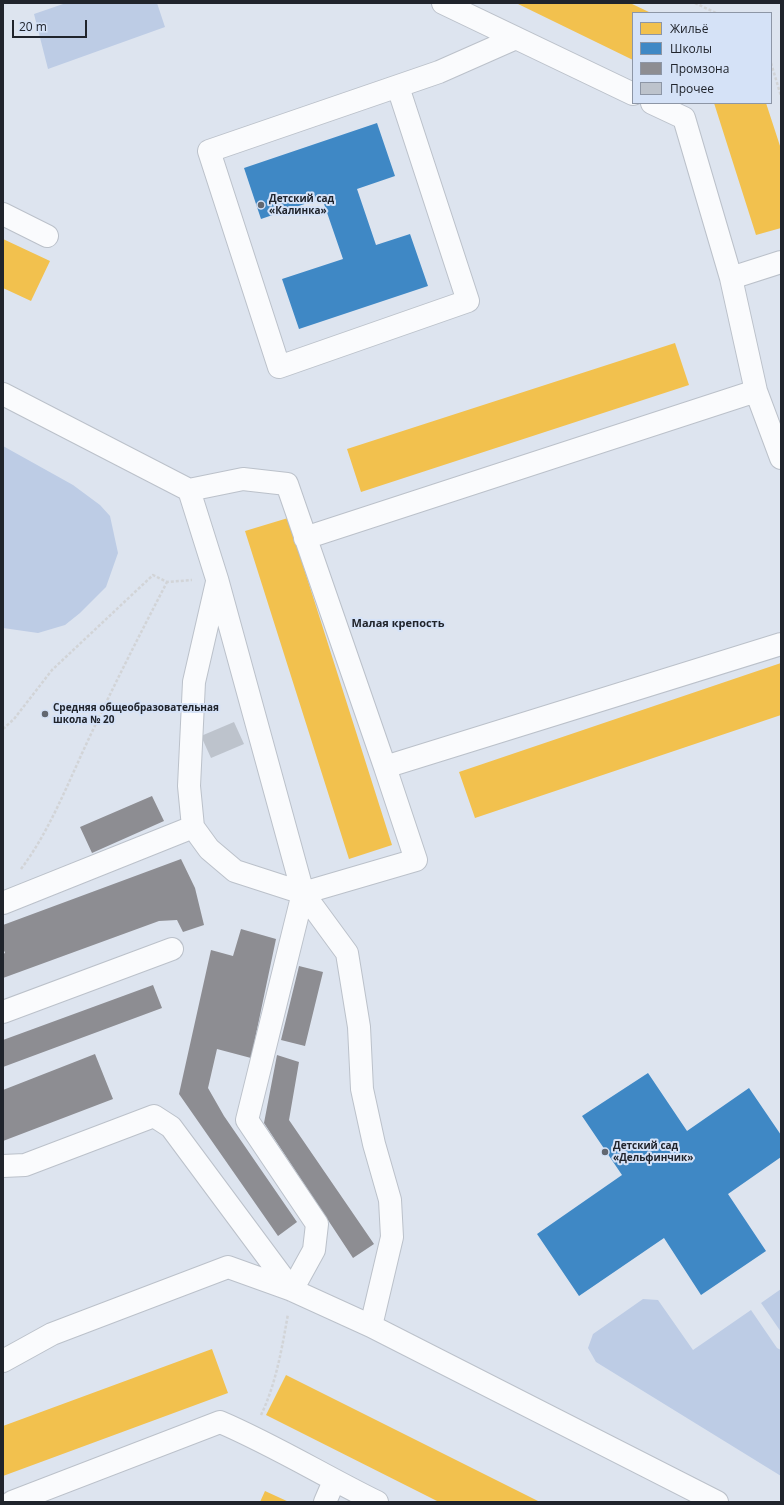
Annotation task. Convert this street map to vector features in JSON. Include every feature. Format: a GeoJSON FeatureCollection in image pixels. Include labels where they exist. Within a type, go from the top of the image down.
{"type":"FeatureCollection","features":[{"type":"Feature","properties":{"kind":"lane"},"geometry":{"type":"LineString","coordinates":[[443,3],[632,94]]}},
{"type":"Feature","properties":{"kind":"lane"},"geometry":{"type":"LineString","coordinates":[[398,87],[468,301],[279,367],[209,151],[439,72],[516,38]]}},
{"type":"Feature","properties":{"kind":"lane"},"geometry":{"type":"LineString","coordinates":[[654,104],[684,118],[731,278],[756,391],[781,458]]}},
{"type":"Feature","properties":{"kind":"lane"},"geometry":{"type":"LineString","coordinates":[[3,214],[47,236]]}},
{"type":"Feature","properties":{"kind":"lane"},"geometry":{"type":"LineString","coordinates":[[731,278],[781,262]]}},
{"type":"Feature","properties":{"kind":"lane"},"geometry":{"type":"LineString","coordinates":[[304,538],[756,391]]}},
{"type":"Feature","properties":{"kind":"lane"},"geometry":{"type":"LineString","coordinates":[[3,394],[189,490],[243,479],[287,484],[304,538],[385,767],[416,860],[303,893],[235,871],[208,849],[193,827],[189,786],[194,682],[217,579]]}},
{"type":"Feature","properties":{"kind":"lane"},"geometry":{"type":"LineString","coordinates":[[189,490],[217,579],[303,893],[347,953],[359,1027],[362,1089],[374,1144],[390,1200],[392,1237],[371,1326]]}},
{"type":"Feature","properties":{"kind":"lane"},"geometry":{"type":"LineString","coordinates":[[385,767],[781,644]]}},
{"type":"Feature","properties":{"kind":"lane"},"geometry":{"type":"LineString","coordinates":[[3,903],[193,827]]}},
{"type":"Feature","properties":{"kind":"lane"},"geometry":{"type":"LineString","coordinates":[[292,1290],[314,1250],[317,1224],[247,1120],[303,893]]}},
{"type":"Feature","properties":{"kind":"lane"},"geometry":{"type":"LineString","coordinates":[[3,1012],[172,949]]}},
{"type":"Feature","properties":{"kind":"lane"},"geometry":{"type":"LineString","coordinates":[[3,1166],[25,1165],[154,1116],[171,1127],[292,1290]]}},
{"type":"Feature","properties":{"kind":"lane"},"geometry":{"type":"LineString","coordinates":[[3,1361],[52,1334],[228,1267],[292,1290],[371,1326],[717,1502]]}},
{"type":"Feature","properties":{"kind":"lane"},"geometry":{"type":"LineString","coordinates":[[12,1502],[220,1422],[252,1436],[376,1502]]}},
{"type":"Feature","properties":{"kind":"lane"},"geometry":{"type":"LineString","coordinates":[[325,1502],[334,1480]]}},
{"type":"Feature","properties":{"kind":"path"},"geometry":{"type":"LineString","coordinates":[[695,3],[714,12]]}},
{"type":"Feature","properties":{"kind":"path"},"geometry":{"type":"LineString","coordinates":[[772,66],[781,96]]}},
{"type":"Feature","properties":{"kind":"path"},"geometry":{"type":"LineString","coordinates":[[3,729],[14,719],[52,670],[153,575],[167,582],[217,579]]}},
{"type":"Feature","properties":{"kind":"path"},"geometry":{"type":"LineString","coordinates":[[17,874],[31,856],[46,830],[104,706],[167,582]]}},
{"type":"Feature","properties":{"kind":"path"},"geometry":{"type":"LineString","coordinates":[[252,1436],[265,1407],[280,1356],[292,1290]]}},
{"type":"Feature","properties":{"kind":"shaded area"},"geometry":{"type":"Polygon","coordinates":[[[66,3],[157,3],[165,27],[48,69],[34,14],[66,3]]]}},
{"type":"Feature","properties":{"kind":"shaded area"},"geometry":{"type":"Polygon","coordinates":[[[3,446],[73,485],[100,505],[110,516],[118,553],[106,587],[80,613],[65,625],[38,633],[3,628],[3,446]]]}},
{"type":"Feature","properties":{"kind":"shaded area"},"geometry":{"type":"Polygon","coordinates":[[[781,1289],[781,1332],[761,1303],[781,1289]]]}},
{"type":"Feature","properties":{"kind":"shaded area"},"geometry":{"type":"Polygon","coordinates":[[[643,1299],[658,1300],[693,1350],[751,1310],[777,1348],[781,1350],[781,1476],[596,1362],[588,1348],[593,1334],[643,1299]]]}},
{"type":"Feature","properties":{"kind":"building: Жильё"},"geometry":{"type":"Polygon","coordinates":[[[516,3],[630,3],[649,12],[632,12],[632,60],[516,3]]]}},
{"type":"Feature","properties":{"kind":"building: Жильё"},"geometry":{"type":"Polygon","coordinates":[[[714,104],[766,104],[781,149],[781,228],[756,235],[714,104]]]}},
{"type":"Feature","properties":{"kind":"building: Жильё"},"geometry":{"type":"Polygon","coordinates":[[[3,239],[50,261],[31,301],[3,288],[3,239]]]}},
{"type":"Feature","properties":{"kind":"building: Жильё"},"geometry":{"type":"Polygon","coordinates":[[[675,343],[689,385],[361,492],[347,449],[675,343]]]}},
{"type":"Feature","properties":{"kind":"building: Жильё"},"geometry":{"type":"Polygon","coordinates":[[[288,518],[392,845],[349,859],[245,531],[288,518]]]}},
{"type":"Feature","properties":{"kind":"building: Жильё"},"geometry":{"type":"Polygon","coordinates":[[[781,663],[781,715],[475,818],[459,772],[781,663]]]}},
{"type":"Feature","properties":{"kind":"building: Жильё"},"geometry":{"type":"Polygon","coordinates":[[[212,1349],[228,1393],[3,1476],[3,1426],[212,1349]]]}},
{"type":"Feature","properties":{"kind":"building: Жильё"},"geometry":{"type":"Polygon","coordinates":[[[286,1375],[540,1502],[439,1502],[266,1415],[286,1375]]]}},
{"type":"Feature","properties":{"kind":"building: Жильё"},"geometry":{"type":"Polygon","coordinates":[[[265,1491],[289,1502],[260,1502],[265,1491]]]}},
{"type":"Feature","properties":{"kind":"building: Школы"},"geometry":{"type":"Polygon","coordinates":[[[377,123],[395,176],[357,189],[376,245],[410,234],[428,286],[299,329],[282,279],[343,259],[322,198],[261,219],[244,168],[377,123]]]}},
{"type":"Feature","properties":{"kind":"building: Школы"},"geometry":{"type":"Polygon","coordinates":[[[648,1073],[687,1131],[749,1088],[781,1135],[781,1157],[728,1194],[766,1251],[701,1295],[664,1238],[579,1296],[537,1234],[622,1175],[582,1116],[648,1073]]]}},
{"type":"Feature","properties":{"kind":"building: Промзона"},"geometry":{"type":"Polygon","coordinates":[[[152,796],[164,821],[92,853],[80,827],[152,796]]]}},
{"type":"Feature","properties":{"kind":"building: Промзона"},"geometry":{"type":"Polygon","coordinates":[[[181,859],[195,888],[204,925],[183,932],[177,920],[159,921],[3,978],[3,954],[5,953],[3,948],[3,925],[181,859]]]}},
{"type":"Feature","properties":{"kind":"building: Промзона"},"geometry":{"type":"Polygon","coordinates":[[[241,929],[276,939],[251,1058],[217,1049],[208,1088],[224,1116],[297,1222],[278,1236],[179,1094],[211,950],[233,956],[241,929]]]}},
{"type":"Feature","properties":{"kind":"building: Промзона"},"geometry":{"type":"Polygon","coordinates":[[[299,966],[323,972],[305,1046],[281,1040],[299,966]]]}},
{"type":"Feature","properties":{"kind":"building: Промзона"},"geometry":{"type":"Polygon","coordinates":[[[153,985],[162,1008],[3,1067],[3,1040],[153,985]]]}},
{"type":"Feature","properties":{"kind":"building: Промзона"},"geometry":{"type":"Polygon","coordinates":[[[95,1054],[113,1099],[3,1141],[3,1090],[95,1054]]]}},
{"type":"Feature","properties":{"kind":"building: Промзона"},"geometry":{"type":"Polygon","coordinates":[[[277,1055],[299,1062],[289,1120],[374,1244],[353,1258],[264,1123],[277,1055]]]}},
{"type":"Feature","properties":{"kind":"building: Прочее"},"geometry":{"type":"Polygon","coordinates":[[[234,722],[244,744],[211,758],[201,736],[234,722]]]}},
{"type":"Feature","properties":{"kind":"place","name":"Детский сад «Калинка»"},"geometry":{"type":"Point","coordinates":[261,205]}},
{"type":"Feature","properties":{"kind":"place","name":"Средняя общеобразовательная школа № 20"},"geometry":{"type":"Point","coordinates":[45,714]}},
{"type":"Feature","properties":{"kind":"place","name":"Детский сад «Дельфинчик»"},"geometry":{"type":"Point","coordinates":[605,1152]}},
{"type":"Feature","properties":{"kind":"district","name":"Малая крепость"},"geometry":{"type":"Point","coordinates":[398,624]}}]}
